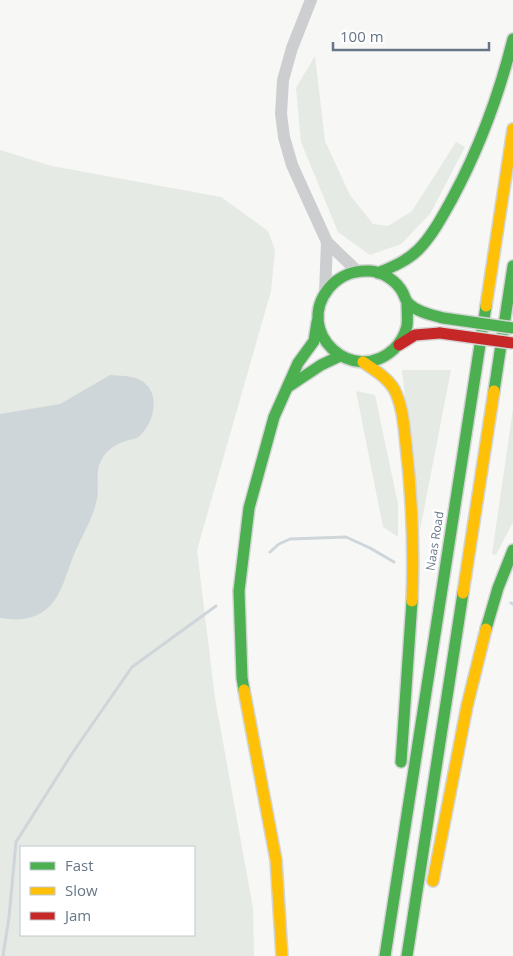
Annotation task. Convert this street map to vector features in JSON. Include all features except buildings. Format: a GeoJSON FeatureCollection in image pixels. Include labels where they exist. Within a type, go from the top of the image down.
{"type":"FeatureCollection","features":[{"type":"Feature","properties":{"kind":"main road"},"geometry":{"type":"LineString","coordinates":[[378,273],[403,261],[416,251],[431,234],[451,200],[468,168],[490,115],[513,39]]}},
{"type":"Feature","properties":{"kind":"main road","name":"Naas Road"},"geometry":{"type":"LineString","coordinates":[[385,956],[513,129]]}},
{"type":"Feature","properties":{"kind":"main road"},"geometry":{"type":"LineString","coordinates":[[406,956],[513,266]]}},
{"type":"Feature","properties":{"kind":"main road"},"geometry":{"type":"LineString","coordinates":[[282,956],[276,860],[242,678],[239,591],[249,508],[269,434],[298,363],[314,341],[319,307],[325,293],[339,279],[358,272],[378,273],[388,277],[397,284],[408,303],[408,325],[399,346]]}},
{"type":"Feature","properties":{"kind":"main road"},"geometry":{"type":"LineString","coordinates":[[408,303],[429,315],[513,328]]}},
{"type":"Feature","properties":{"kind":"main road"},"geometry":{"type":"LineString","coordinates":[[317,322],[324,342],[331,350],[349,360],[363,362],[384,357],[415,335],[440,334],[513,343]]}},
{"type":"Feature","properties":{"kind":"main road"},"geometry":{"type":"LineString","coordinates":[[288,387],[321,365],[340,356]]}},
{"type":"Feature","properties":{"kind":"main road"},"geometry":{"type":"LineString","coordinates":[[363,362],[378,372],[393,387],[398,402],[408,458],[413,515],[414,575],[409,672],[400,776]]}},
{"type":"Feature","properties":{"kind":"main road"},"geometry":{"type":"LineString","coordinates":[[431,890],[482,638],[513,550]]}},
{"type":"Feature","properties":{"kind":"main road"},"geometry":{"type":"LineString","coordinates":[[379,956],[397,805]]}},
{"type":"Feature","properties":{"kind":"street"},"geometry":{"type":"LineString","coordinates":[[312,0],[292,48],[283,80],[281,114],[284,137],[292,165],[327,242],[358,272]]}},
{"type":"Feature","properties":{"kind":"street"},"geometry":{"type":"LineString","coordinates":[[325,293],[327,242]]}},
{"type":"Feature","properties":{"kind":"shaded area"},"geometry":{"type":"Polygon","coordinates":[[[315,56],[325,141],[350,195],[373,224],[388,226],[412,211],[456,142],[465,147],[430,214],[401,244],[370,255],[338,232],[301,142],[296,88],[315,56]]]}},
{"type":"Feature","properties":{"kind":"shaded area"},"geometry":{"type":"Polygon","coordinates":[[[0,150],[52,166],[221,197],[268,231],[275,250],[271,291],[197,550],[215,698],[253,908],[254,956],[0,956],[0,150]]]}},
{"type":"Feature","properties":{"kind":"shaded area"},"geometry":{"type":"Polygon","coordinates":[[[402,370],[451,370],[420,530],[402,370]]]}},
{"type":"Feature","properties":{"kind":"shaded area"},"geometry":{"type":"Polygon","coordinates":[[[110,375],[133,377],[147,385],[153,400],[152,417],[137,438],[113,447],[101,460],[98,469],[97,499],[93,513],[53,603],[35,616],[20,619],[0,618],[0,414],[60,404],[110,375]]]}},
{"type":"Feature","properties":{"kind":"shaded area"},"geometry":{"type":"Polygon","coordinates":[[[356,391],[375,395],[398,504],[398,537],[383,527],[356,391]]]}},
{"type":"Feature","properties":{"kind":"shaded area"},"geometry":{"type":"Polygon","coordinates":[[[513,409],[513,522],[496,555],[492,554],[513,409]]]}},
{"type":"Feature","properties":{"kind":"waterway"},"geometry":{"type":"LineString","coordinates":[[270,552],[279,544],[290,539],[346,537],[394,562]]}},
{"type":"Feature","properties":{"kind":"waterway"},"geometry":{"type":"LineString","coordinates":[[3,956],[9,917],[16,842],[73,752],[132,667],[216,606]]}},
{"type":"Feature","properties":{"kind":"traffic: fast"},"geometry":{"type":"LineString","coordinates":[[378,273],[414,254],[428,239],[441,219],[462,180],[479,141],[495,101],[513,39]]}},
{"type":"Feature","properties":{"kind":"traffic: fast"},"geometry":{"type":"LineString","coordinates":[[494,391],[513,266]]}},
{"type":"Feature","properties":{"kind":"traffic: fast"},"geometry":{"type":"LineString","coordinates":[[407,303],[407,323],[404,335],[394,349],[378,359],[361,362],[346,358],[333,349],[323,337],[318,321],[320,305],[329,288],[342,277],[364,271],[380,273],[389,278],[403,293],[406,301],[416,309],[443,318]]}},
{"type":"Feature","properties":{"kind":"traffic: fast"},"geometry":{"type":"LineString","coordinates":[[385,956],[486,306]]}},
{"type":"Feature","properties":{"kind":"traffic: fast"},"geometry":{"type":"LineString","coordinates":[[443,318],[513,328]]}},
{"type":"Feature","properties":{"kind":"traffic: fast"},"geometry":{"type":"LineString","coordinates":[[244,690],[239,591],[249,508],[274,417],[298,363],[314,341],[317,322]]}},
{"type":"Feature","properties":{"kind":"traffic: fast"},"geometry":{"type":"LineString","coordinates":[[288,387],[321,365],[340,356]]}},
{"type":"Feature","properties":{"kind":"traffic: fast"},"geometry":{"type":"LineString","coordinates":[[486,629],[498,588],[513,550]]}},
{"type":"Feature","properties":{"kind":"traffic: fast"},"geometry":{"type":"LineString","coordinates":[[407,956],[463,593]]}},
{"type":"Feature","properties":{"kind":"traffic: fast"},"geometry":{"type":"LineString","coordinates":[[401,762],[412,601]]}},
{"type":"Feature","properties":{"kind":"traffic: slow"},"geometry":{"type":"LineString","coordinates":[[486,306],[513,129]]}},
{"type":"Feature","properties":{"kind":"traffic: slow"},"geometry":{"type":"LineString","coordinates":[[363,362],[388,381],[394,389],[401,409],[411,504],[412,601]]}},
{"type":"Feature","properties":{"kind":"traffic: slow"},"geometry":{"type":"LineString","coordinates":[[463,593],[494,391]]}},
{"type":"Feature","properties":{"kind":"traffic: slow"},"geometry":{"type":"LineString","coordinates":[[433,881],[467,706],[486,629]]}},
{"type":"Feature","properties":{"kind":"traffic: slow"},"geometry":{"type":"LineString","coordinates":[[244,690],[276,860],[282,956]]}},
{"type":"Feature","properties":{"kind":"traffic: jam"},"geometry":{"type":"LineString","coordinates":[[399,345],[415,335],[440,333]]}},
{"type":"Feature","properties":{"kind":"traffic: jam"},"geometry":{"type":"LineString","coordinates":[[440,333],[513,343]]}}]}
